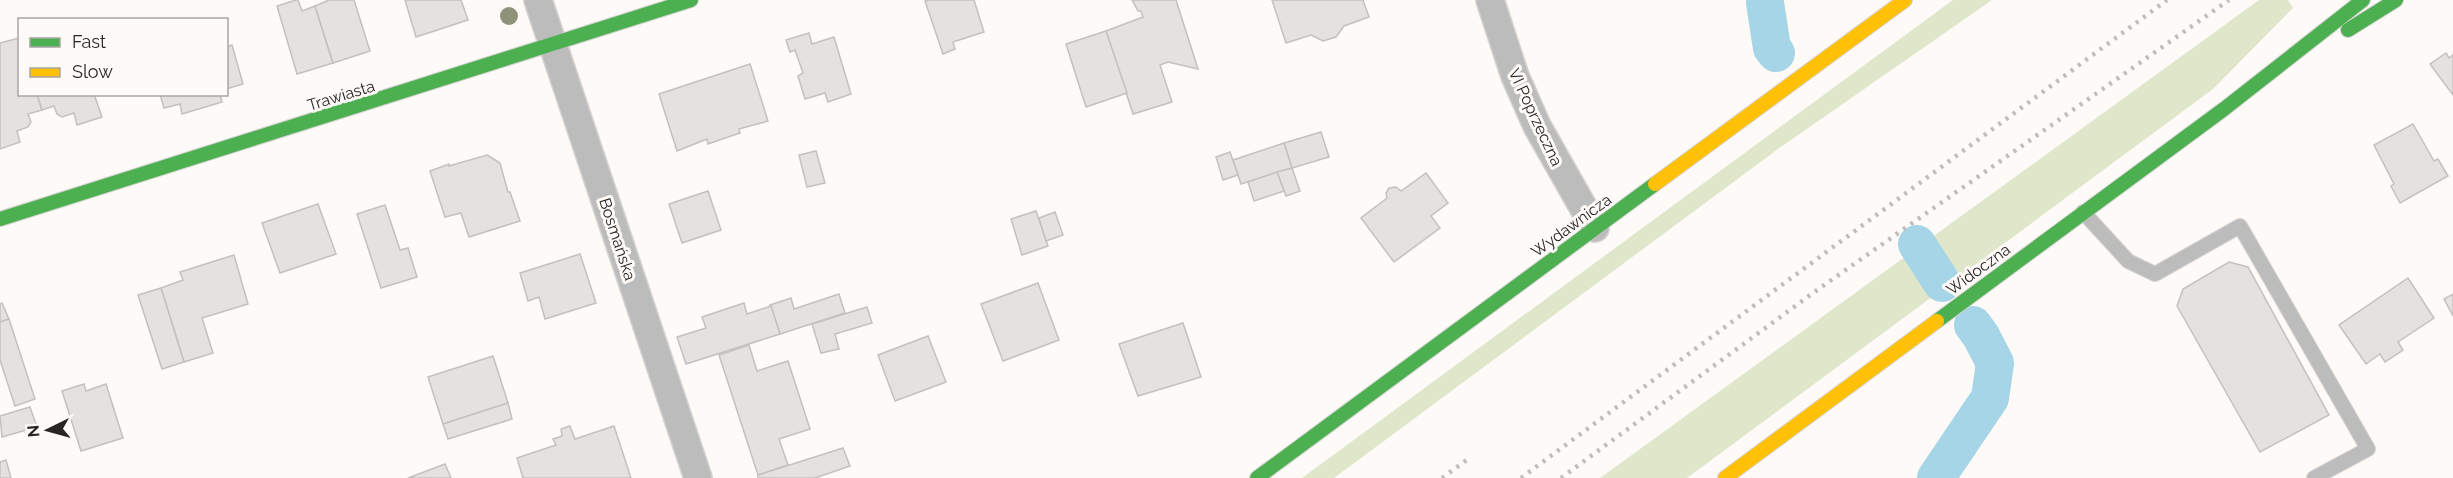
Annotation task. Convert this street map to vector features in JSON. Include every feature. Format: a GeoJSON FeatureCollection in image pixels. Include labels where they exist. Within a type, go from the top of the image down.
{"type":"FeatureCollection","features":[{"type":"Feature","properties":{"kind":"main road","name":"Trawiasta"},"geometry":{"type":"LineString","coordinates":[[0,219],[691,0]]}},
{"type":"Feature","properties":{"kind":"main road","name":"Wydawnicza"},"geometry":{"type":"LineString","coordinates":[[1257,478],[1905,0]]}},
{"type":"Feature","properties":{"kind":"main road","name":"Widoczna"},"geometry":{"type":"LineString","coordinates":[[1725,478],[2251,88],[2363,0]]}},
{"type":"Feature","properties":{"kind":"main road","name":"Widoczna"},"geometry":{"type":"LineString","coordinates":[[2251,88],[2396,0]]}},
{"type":"Feature","properties":{"kind":"street","name":"Bosmańska"},"geometry":{"type":"LineString","coordinates":[[538,0],[698,478]]}},
{"type":"Feature","properties":{"kind":"street","name":"VI Poprzeczna"},"geometry":{"type":"LineString","coordinates":[[1490,0],[1515,76],[1537,126],[1594,228]]}},
{"type":"Feature","properties":{"kind":"lane"},"geometry":{"type":"LineString","coordinates":[[2083,212],[2128,261],[2155,274],[2240,226],[2368,449],[2313,478]]}},
{"type":"Feature","properties":{"kind":"green space"},"geometry":{"type":"Polygon","coordinates":[[[1953,0],[1992,0],[1778,149],[1334,478],[1302,478],[1953,0]]]}},
{"type":"Feature","properties":{"kind":"green space"},"geometry":{"type":"Polygon","coordinates":[[[2259,0],[2288,0],[2293,8],[2213,89],[1687,478],[1600,478],[2259,0]]]}},
{"type":"Feature","properties":{"kind":"building"},"geometry":{"type":"Polygon","coordinates":[[[296,0],[302,11],[315,6],[333,63],[297,74],[277,6],[296,0]]]}},
{"type":"Feature","properties":{"kind":"building"},"geometry":{"type":"Polygon","coordinates":[[[329,0],[354,0],[370,51],[333,63],[315,6],[329,0]]]}},
{"type":"Feature","properties":{"kind":"building"},"geometry":{"type":"Polygon","coordinates":[[[405,0],[461,0],[468,20],[416,37],[405,0]]]}},
{"type":"Feature","properties":{"kind":"building"},"geometry":{"type":"Polygon","coordinates":[[[974,0],[984,32],[953,42],[955,49],[943,54],[925,1],[974,0]]]}},
{"type":"Feature","properties":{"kind":"building"},"geometry":{"type":"Polygon","coordinates":[[[1132,0],[1176,0],[1198,69],[1168,62],[1160,65],[1172,102],[1133,114],[1106,31],[1143,17],[1132,0]]]}},
{"type":"Feature","properties":{"kind":"building"},"geometry":{"type":"Polygon","coordinates":[[[1272,0],[1363,0],[1369,17],[1344,26],[1336,37],[1323,41],[1311,35],[1286,43],[1272,0]]]}},
{"type":"Feature","properties":{"kind":"building"},"geometry":{"type":"Polygon","coordinates":[[[1106,31],[1127,93],[1086,107],[1066,44],[1106,31]]]}},
{"type":"Feature","properties":{"kind":"building"},"geometry":{"type":"Polygon","coordinates":[[[809,33],[812,44],[834,37],[851,94],[828,102],[825,93],[805,99],[798,76],[803,73],[795,50],[790,52],[786,40],[809,33]]]}},
{"type":"Feature","properties":{"kind":"building"},"geometry":{"type":"Polygon","coordinates":[[[18,38],[18,96],[38,96],[42,110],[28,114],[31,122],[28,127],[17,131],[20,142],[0,149],[0,43],[18,38]]]}},
{"type":"Feature","properties":{"kind":"building"},"geometry":{"type":"Polygon","coordinates":[[[232,45],[243,84],[228,88],[228,46],[232,45]]]}},
{"type":"Feature","properties":{"kind":"building"},"geometry":{"type":"Polygon","coordinates":[[[2446,53],[2449,58],[2453,55],[2453,95],[2430,64],[2446,53]]]}},
{"type":"Feature","properties":{"kind":"building"},"geometry":{"type":"Polygon","coordinates":[[[750,64],[768,121],[739,129],[740,133],[708,144],[707,139],[677,151],[659,94],[750,64]]]}},
{"type":"Feature","properties":{"kind":"building"},"geometry":{"type":"Polygon","coordinates":[[[38,96],[95,96],[102,117],[77,125],[74,113],[62,117],[57,114],[54,106],[42,110],[38,96]]]}},
{"type":"Feature","properties":{"kind":"building"},"geometry":{"type":"Polygon","coordinates":[[[161,96],[220,96],[222,102],[182,114],[180,104],[164,108],[161,96]]]}},
{"type":"Feature","properties":{"kind":"building"},"geometry":{"type":"Polygon","coordinates":[[[2413,124],[2434,161],[2438,159],[2448,176],[2400,203],[2391,186],[2394,184],[2374,145],[2413,124]]]}},
{"type":"Feature","properties":{"kind":"building"},"geometry":{"type":"Polygon","coordinates":[[[1321,132],[1329,157],[1292,168],[1284,143],[1321,132]]]}},
{"type":"Feature","properties":{"kind":"building"},"geometry":{"type":"Polygon","coordinates":[[[1284,143],[1292,168],[1241,184],[1233,160],[1284,143]]]}},
{"type":"Feature","properties":{"kind":"building"},"geometry":{"type":"Polygon","coordinates":[[[816,151],[825,183],[807,187],[799,155],[816,151]]]}},
{"type":"Feature","properties":{"kind":"building"},"geometry":{"type":"Polygon","coordinates":[[[1230,152],[1238,175],[1223,180],[1216,157],[1230,152]]]}},
{"type":"Feature","properties":{"kind":"building"},"geometry":{"type":"Polygon","coordinates":[[[487,155],[500,163],[508,192],[510,192],[520,221],[469,237],[461,213],[445,217],[430,171],[487,155]]]}},
{"type":"Feature","properties":{"kind":"building"},"geometry":{"type":"Polygon","coordinates":[[[1292,168],[1300,191],[1286,196],[1277,172],[1292,168]]]}},
{"type":"Feature","properties":{"kind":"building"},"geometry":{"type":"Polygon","coordinates":[[[1277,172],[1284,191],[1254,201],[1248,182],[1277,172]]]}},
{"type":"Feature","properties":{"kind":"building"},"geometry":{"type":"Polygon","coordinates":[[[1426,173],[1448,203],[1431,216],[1440,228],[1394,262],[1361,218],[1387,198],[1386,193],[1389,188],[1396,187],[1401,191],[1426,173]]]}},
{"type":"Feature","properties":{"kind":"building"},"geometry":{"type":"Polygon","coordinates":[[[708,191],[721,230],[682,243],[669,204],[708,191]]]}},
{"type":"Feature","properties":{"kind":"building"},"geometry":{"type":"Polygon","coordinates":[[[318,204],[336,254],[280,273],[262,223],[318,204]]]}},
{"type":"Feature","properties":{"kind":"building"},"geometry":{"type":"Polygon","coordinates":[[[385,205],[400,250],[408,248],[417,277],[381,288],[357,214],[385,205]]]}},
{"type":"Feature","properties":{"kind":"building"},"geometry":{"type":"Polygon","coordinates":[[[1036,211],[1048,246],[1022,255],[1011,219],[1036,211]]]}},
{"type":"Feature","properties":{"kind":"building"},"geometry":{"type":"Polygon","coordinates":[[[1055,212],[1063,235],[1046,241],[1039,218],[1055,212]]]}},
{"type":"Feature","properties":{"kind":"building"},"geometry":{"type":"Polygon","coordinates":[[[580,254],[596,303],[545,319],[539,297],[528,301],[520,273],[580,254]]]}},
{"type":"Feature","properties":{"kind":"building"},"geometry":{"type":"Polygon","coordinates":[[[234,255],[248,304],[202,318],[213,353],[184,362],[161,288],[183,280],[180,272],[234,255]]]}},
{"type":"Feature","properties":{"kind":"building"},"geometry":{"type":"Polygon","coordinates":[[[2229,262],[2248,267],[2329,415],[2260,452],[2177,306],[2183,289],[2229,262]]]}},
{"type":"Feature","properties":{"kind":"building"},"geometry":{"type":"Polygon","coordinates":[[[2408,278],[2434,318],[2398,342],[2403,350],[2385,362],[2380,354],[2366,364],[2339,325],[2408,278]]]}},
{"type":"Feature","properties":{"kind":"building"},"geometry":{"type":"Polygon","coordinates":[[[1038,283],[1059,340],[1003,361],[981,304],[1038,283]]]}},
{"type":"Feature","properties":{"kind":"building"},"geometry":{"type":"Polygon","coordinates":[[[161,288],[184,362],[162,369],[138,295],[161,288]]]}},
{"type":"Feature","properties":{"kind":"building"},"geometry":{"type":"Polygon","coordinates":[[[839,294],[845,313],[780,334],[770,305],[791,298],[794,309],[839,294]]]}},
{"type":"Feature","properties":{"kind":"building"},"geometry":{"type":"Polygon","coordinates":[[[2453,294],[2453,316],[2444,299],[2453,294]]]}},
{"type":"Feature","properties":{"kind":"building"},"geometry":{"type":"Polygon","coordinates":[[[2,303],[9,319],[0,322],[0,304],[2,303]]]}},
{"type":"Feature","properties":{"kind":"building"},"geometry":{"type":"Polygon","coordinates":[[[744,303],[747,314],[771,306],[780,334],[686,364],[677,337],[706,328],[702,317],[744,303]]]}},
{"type":"Feature","properties":{"kind":"building"},"geometry":{"type":"Polygon","coordinates":[[[867,307],[872,323],[835,334],[839,349],[821,353],[812,324],[867,307]]]}},
{"type":"Feature","properties":{"kind":"building"},"geometry":{"type":"Polygon","coordinates":[[[9,319],[35,399],[15,406],[0,360],[0,322],[9,319]]]}},
{"type":"Feature","properties":{"kind":"building"},"geometry":{"type":"Polygon","coordinates":[[[1183,323],[1201,377],[1138,396],[1119,344],[1183,323]]]}},
{"type":"Feature","properties":{"kind":"building"},"geometry":{"type":"Polygon","coordinates":[[[928,336],[946,382],[895,401],[878,355],[928,336]]]}},
{"type":"Feature","properties":{"kind":"building"},"geometry":{"type":"Polygon","coordinates":[[[749,345],[757,371],[788,361],[810,429],[779,439],[788,465],[758,475],[719,355],[749,345]]]}},
{"type":"Feature","properties":{"kind":"building"},"geometry":{"type":"Polygon","coordinates":[[[493,356],[508,403],[443,424],[428,377],[493,356]]]}},
{"type":"Feature","properties":{"kind":"building"},"geometry":{"type":"Polygon","coordinates":[[[84,384],[86,391],[106,384],[123,438],[81,451],[62,391],[84,384]]]}},
{"type":"Feature","properties":{"kind":"building"},"geometry":{"type":"Polygon","coordinates":[[[508,403],[512,419],[448,439],[443,424],[508,403]]]}},
{"type":"Feature","properties":{"kind":"building"},"geometry":{"type":"Polygon","coordinates":[[[30,407],[37,427],[2,437],[0,416],[30,407]]]}},
{"type":"Feature","properties":{"kind":"building"},"geometry":{"type":"Polygon","coordinates":[[[570,426],[575,439],[614,426],[631,478],[523,478],[517,458],[556,445],[553,439],[562,436],[561,429],[570,426]]]}},
{"type":"Feature","properties":{"kind":"building"},"geometry":{"type":"Polygon","coordinates":[[[843,448],[850,466],[815,478],[758,478],[758,475],[843,448]]]}},
{"type":"Feature","properties":{"kind":"building"},"geometry":{"type":"Polygon","coordinates":[[[6,460],[11,478],[0,478],[0,462],[6,460]]]}},
{"type":"Feature","properties":{"kind":"building"},"geometry":{"type":"Polygon","coordinates":[[[445,464],[451,478],[408,478],[445,464]]]}},
{"type":"Feature","properties":{"kind":"waterway"},"geometry":{"type":"LineString","coordinates":[[1765,3],[1772,48],[1776,53]]}},
{"type":"Feature","properties":{"kind":"waterway"},"geometry":{"type":"LineString","coordinates":[[1917,244],[1942,283]]}},
{"type":"Feature","properties":{"kind":"waterway"},"geometry":{"type":"LineString","coordinates":[[1936,478],[1990,398],[1995,363],[1973,325]]}},
{"type":"Feature","properties":{"kind":"railway"},"geometry":{"type":"LineString","coordinates":[[1521,478],[2167,0]]}},
{"type":"Feature","properties":{"kind":"railway"},"geometry":{"type":"LineString","coordinates":[[1561,478],[1813,293],[2229,0]]}},
{"type":"Feature","properties":{"kind":"railway"},"geometry":{"type":"LineString","coordinates":[[1442,478],[1468,459]]}},
{"type":"Feature","properties":{"kind":"traffic: fast"},"geometry":{"type":"LineString","coordinates":[[0,219],[691,0]]}},
{"type":"Feature","properties":{"kind":"traffic: fast"},"geometry":{"type":"LineString","coordinates":[[1937,321],[2224,109],[2363,0]]}},
{"type":"Feature","properties":{"kind":"traffic: fast"},"geometry":{"type":"LineString","coordinates":[[2348,30],[2396,0]]}},
{"type":"Feature","properties":{"kind":"traffic: fast"},"geometry":{"type":"LineString","coordinates":[[1257,478],[1655,184]]}},
{"type":"Feature","properties":{"kind":"traffic: slow"},"geometry":{"type":"LineString","coordinates":[[1655,184],[1905,0]]}},
{"type":"Feature","properties":{"kind":"traffic: slow"},"geometry":{"type":"LineString","coordinates":[[1725,478],[1937,321]]}}]}
